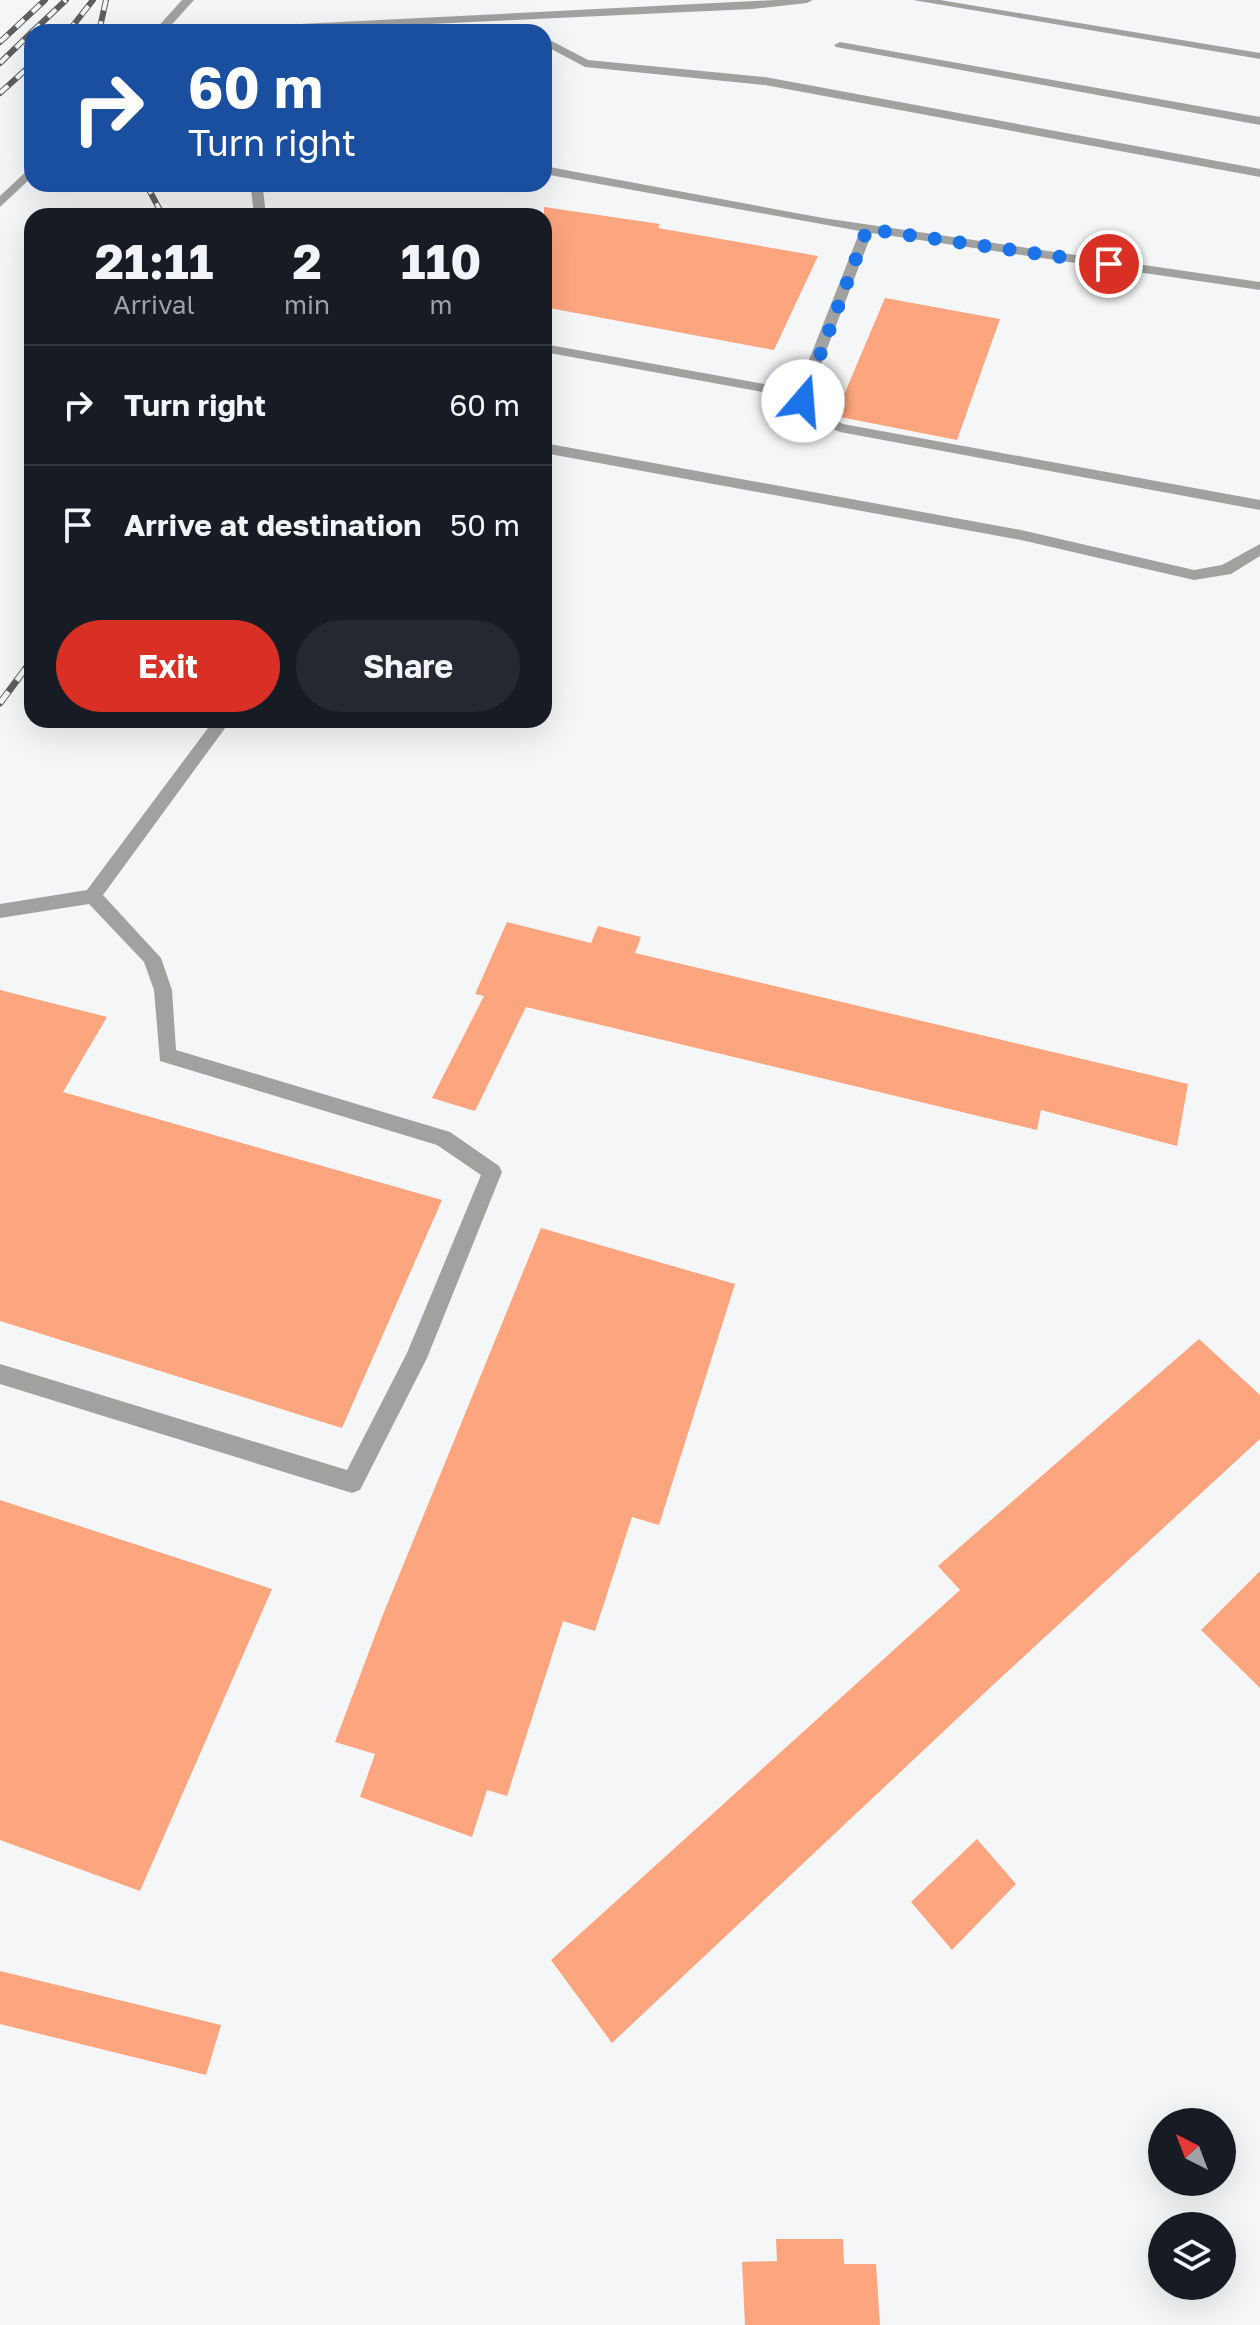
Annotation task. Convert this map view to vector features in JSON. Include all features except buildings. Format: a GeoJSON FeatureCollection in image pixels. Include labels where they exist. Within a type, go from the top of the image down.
{"type":"FeatureCollection","features":[{"type":"Feature","properties":{"kind":"street"},"geometry":{"type":"LineString","coordinates":[[166,24],[188,0]]}},
{"type":"Feature","properties":{"kind":"street"},"geometry":{"type":"LineString","coordinates":[[361,24],[752,6],[807,0]]}},
{"type":"Feature","properties":{"kind":"street"},"geometry":{"type":"LineString","coordinates":[[919,0],[1260,56]]}},
{"type":"Feature","properties":{"kind":"street"},"geometry":{"type":"LineString","coordinates":[[504,17],[516,24]]}},
{"type":"Feature","properties":{"kind":"street"},"geometry":{"type":"LineString","coordinates":[[552,44],[585,63],[765,81],[1260,173]]}},
{"type":"Feature","properties":{"kind":"street"},"geometry":{"type":"LineString","coordinates":[[840,45],[1260,121]]}},
{"type":"Feature","properties":{"kind":"street"},"geometry":{"type":"LineString","coordinates":[[552,171],[867,229],[1260,286]]}},
{"type":"Feature","properties":{"kind":"street"},"geometry":{"type":"LineString","coordinates":[[0,203],[24,178]]}},
{"type":"Feature","properties":{"kind":"street"},"geometry":{"type":"LineString","coordinates":[[867,229],[802,395],[806,409],[812,415],[840,428],[1260,505]]}},
{"type":"Feature","properties":{"kind":"street"},"geometry":{"type":"LineString","coordinates":[[552,349],[802,395]]}},
{"type":"Feature","properties":{"kind":"street"},"geometry":{"type":"LineString","coordinates":[[552,449],[1021,535],[1194,575],[1226,570],[1260,549]]}},
{"type":"Feature","properties":{"kind":"street"},"geometry":{"type":"LineString","coordinates":[[0,911],[93,896],[217,728]]}},
{"type":"Feature","properties":{"kind":"street"},"geometry":{"type":"LineString","coordinates":[[0,1374],[352,1482],[416,1358],[492,1172],[443,1138],[167,1055],[163,990],[152,958],[93,896]]}},
{"type":"Feature","properties":{"kind":"railway"},"geometry":{"type":"LineString","coordinates":[[0,42],[45,0]]}},
{"type":"Feature","properties":{"kind":"railway"},"geometry":{"type":"LineString","coordinates":[[40,24],[66,0]]}},
{"type":"Feature","properties":{"kind":"railway"},"geometry":{"type":"LineString","coordinates":[[74,24],[93,0]]}},
{"type":"Feature","properties":{"kind":"railway"},"geometry":{"type":"LineString","coordinates":[[101,24],[106,0]]}},
{"type":"Feature","properties":{"kind":"railway"},"geometry":{"type":"LineString","coordinates":[[0,63],[24,40]]}},
{"type":"Feature","properties":{"kind":"railway"},"geometry":{"type":"LineString","coordinates":[[0,93],[24,71]]}},
{"type":"Feature","properties":{"kind":"railway"},"geometry":{"type":"LineString","coordinates":[[150,192],[159,208]]}},
{"type":"Feature","properties":{"kind":"railway"},"geometry":{"type":"LineString","coordinates":[[0,703],[24,671]]}},
{"type":"Feature","properties":{"kind":"route"},"geometry":{"type":"LineString","coordinates":[[803,401],[802,395],[867,229],[1109,264]]}}]}
